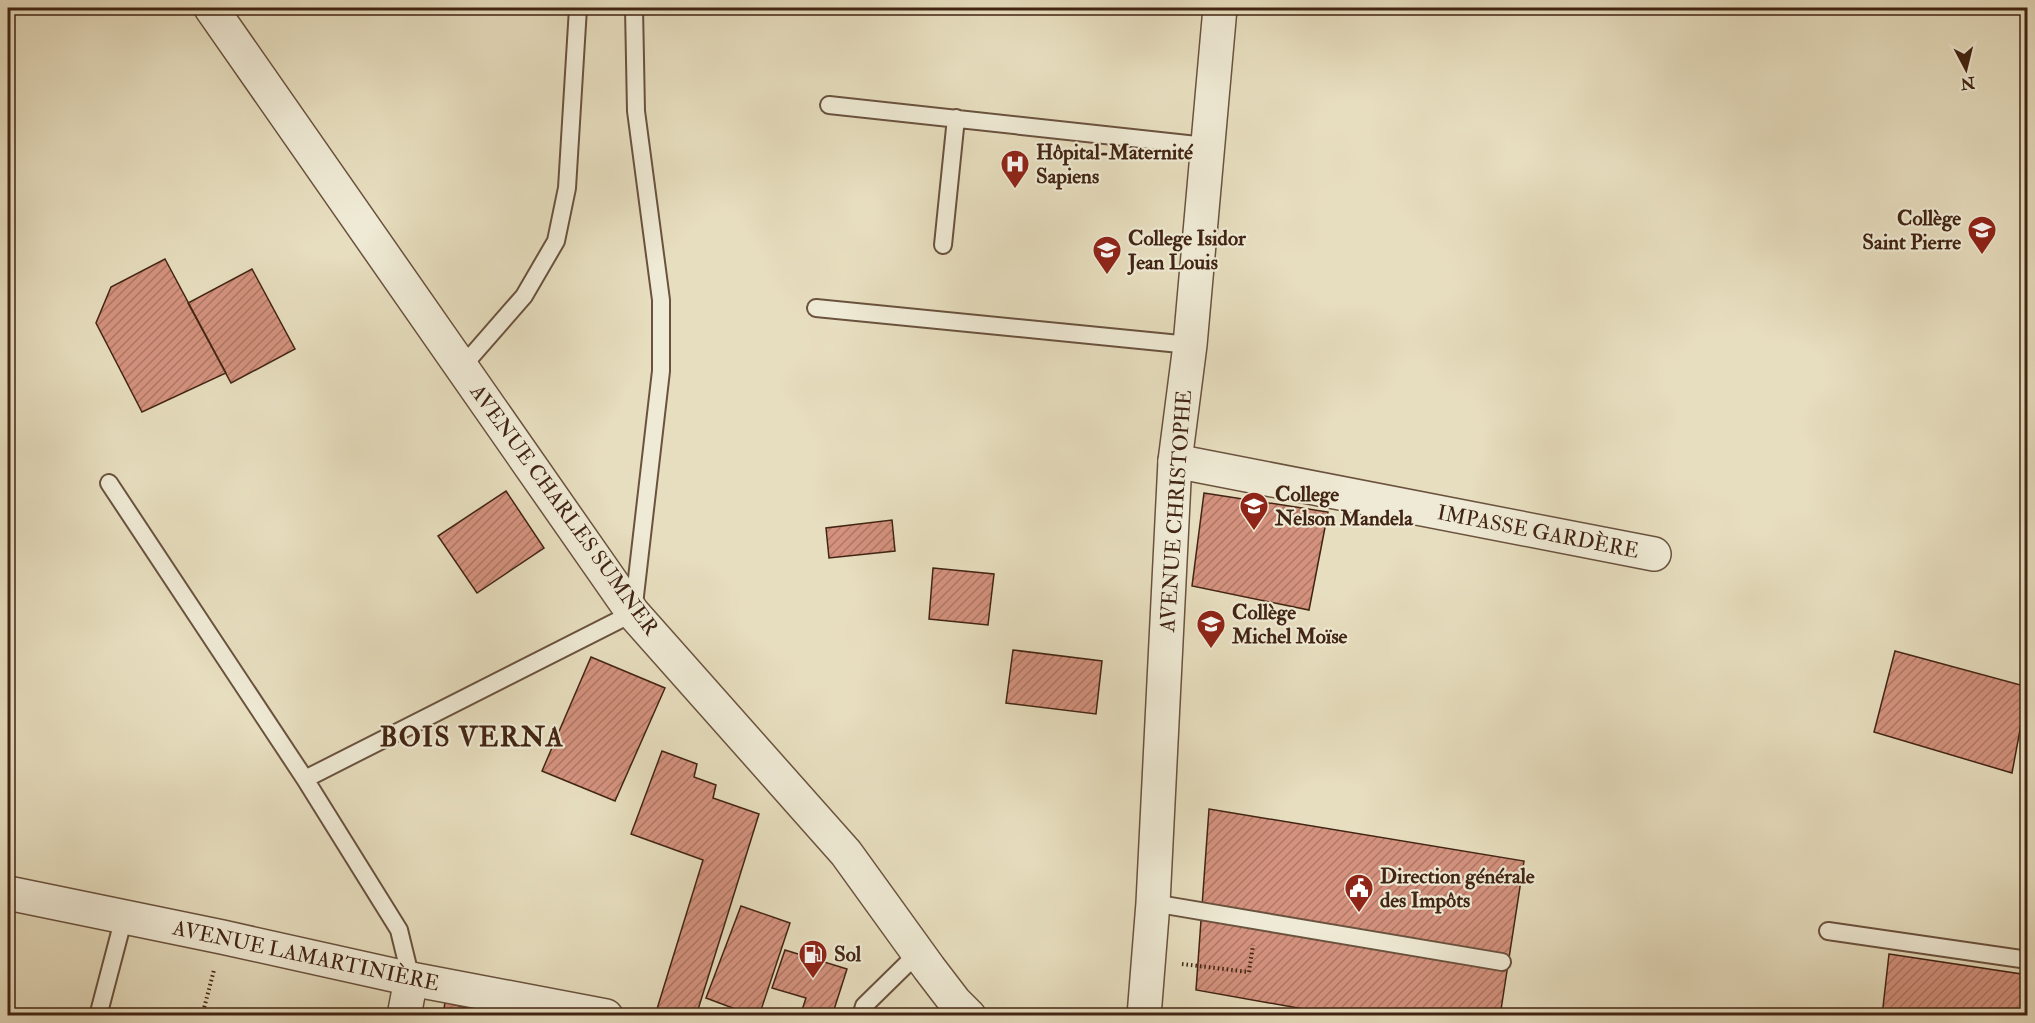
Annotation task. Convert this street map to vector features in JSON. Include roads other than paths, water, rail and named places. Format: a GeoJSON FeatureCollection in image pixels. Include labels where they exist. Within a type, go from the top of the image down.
{"type":"FeatureCollection","features":[{"type":"Feature","properties":{"kind":"street","name":"AVENUE CHARLES SUMNER"},"geometry":{"type":"LineString","coordinates":[[211,8],[633,613],[846,853],[960,1011]]}},
{"type":"Feature","properties":{"kind":"street","name":"AVENUE CHRISTOPHE"},"geometry":{"type":"LineString","coordinates":[[1144,1016],[1153,903],[1175,461],[1190,345],[1220,8]]}},
{"type":"Feature","properties":{"kind":"street","name":"IMPASSE GARDÈRE"},"geometry":{"type":"LineString","coordinates":[[1175,461],[1654,554]]}},
{"type":"Feature","properties":{"kind":"street","name":"AVENUE LAMARTINIÈRE"},"geometry":{"type":"LineString","coordinates":[[8,892],[411,980],[606,1016]]}},
{"type":"Feature","properties":{"kind":"street"},"geometry":{"type":"LineString","coordinates":[[404,1016],[411,980]]}},
{"type":"Feature","properties":{"kind":"lane"},"geometry":{"type":"LineString","coordinates":[[462,367],[524,296],[556,241],[567,188],[578,8]]}},
{"type":"Feature","properties":{"kind":"lane"},"geometry":{"type":"LineString","coordinates":[[305,779],[633,613],[661,359],[661,300],[636,111],[633,8]]}},
{"type":"Feature","properties":{"kind":"lane"},"geometry":{"type":"LineString","coordinates":[[829,105],[1206,146]]}},
{"type":"Feature","properties":{"kind":"lane"},"geometry":{"type":"LineString","coordinates":[[943,245],[956,118]]}},
{"type":"Feature","properties":{"kind":"lane"},"geometry":{"type":"LineString","coordinates":[[816,308],[1190,345]]}},
{"type":"Feature","properties":{"kind":"lane"},"geometry":{"type":"LineString","coordinates":[[109,483],[305,779],[399,930],[411,980]]}},
{"type":"Feature","properties":{"kind":"lane"},"geometry":{"type":"LineString","coordinates":[[1153,903],[1502,962]]}},
{"type":"Feature","properties":{"kind":"lane"},"geometry":{"type":"LineString","coordinates":[[98,1016],[124,917]]}},
{"type":"Feature","properties":{"kind":"lane"},"geometry":{"type":"LineString","coordinates":[[1828,931],[2028,960]]}},
{"type":"Feature","properties":{"kind":"lane"},"geometry":{"type":"LineString","coordinates":[[861,1016],[864,1006],[918,953]]}},
{"type":"Feature","properties":{"kind":"place","name":"Hôpital-Maternité Sapiens"},"geometry":{"type":"Point","coordinates":[1015,190]}},
{"type":"Feature","properties":{"kind":"place","name":"Collège Saint Pierre"},"geometry":{"type":"Point","coordinates":[1982,256]}},
{"type":"Feature","properties":{"kind":"place","name":"College Isidor Jean Louis"},"geometry":{"type":"Point","coordinates":[1107,276]}},
{"type":"Feature","properties":{"kind":"place","name":"College Nelson Mandela"},"geometry":{"type":"Point","coordinates":[1254,532]}},
{"type":"Feature","properties":{"kind":"place","name":"Collège Michel Moïse"},"geometry":{"type":"Point","coordinates":[1211,650]}},
{"type":"Feature","properties":{"kind":"place","name":"Direction générale des Impôts"},"geometry":{"type":"Point","coordinates":[1359,914]}},
{"type":"Feature","properties":{"kind":"place","name":"Sol"},"geometry":{"type":"Point","coordinates":[813,980]}},
{"type":"Feature","properties":{"kind":"district","name":"BOIS VERNA"},"geometry":{"type":"Point","coordinates":[472,737]}}]}
